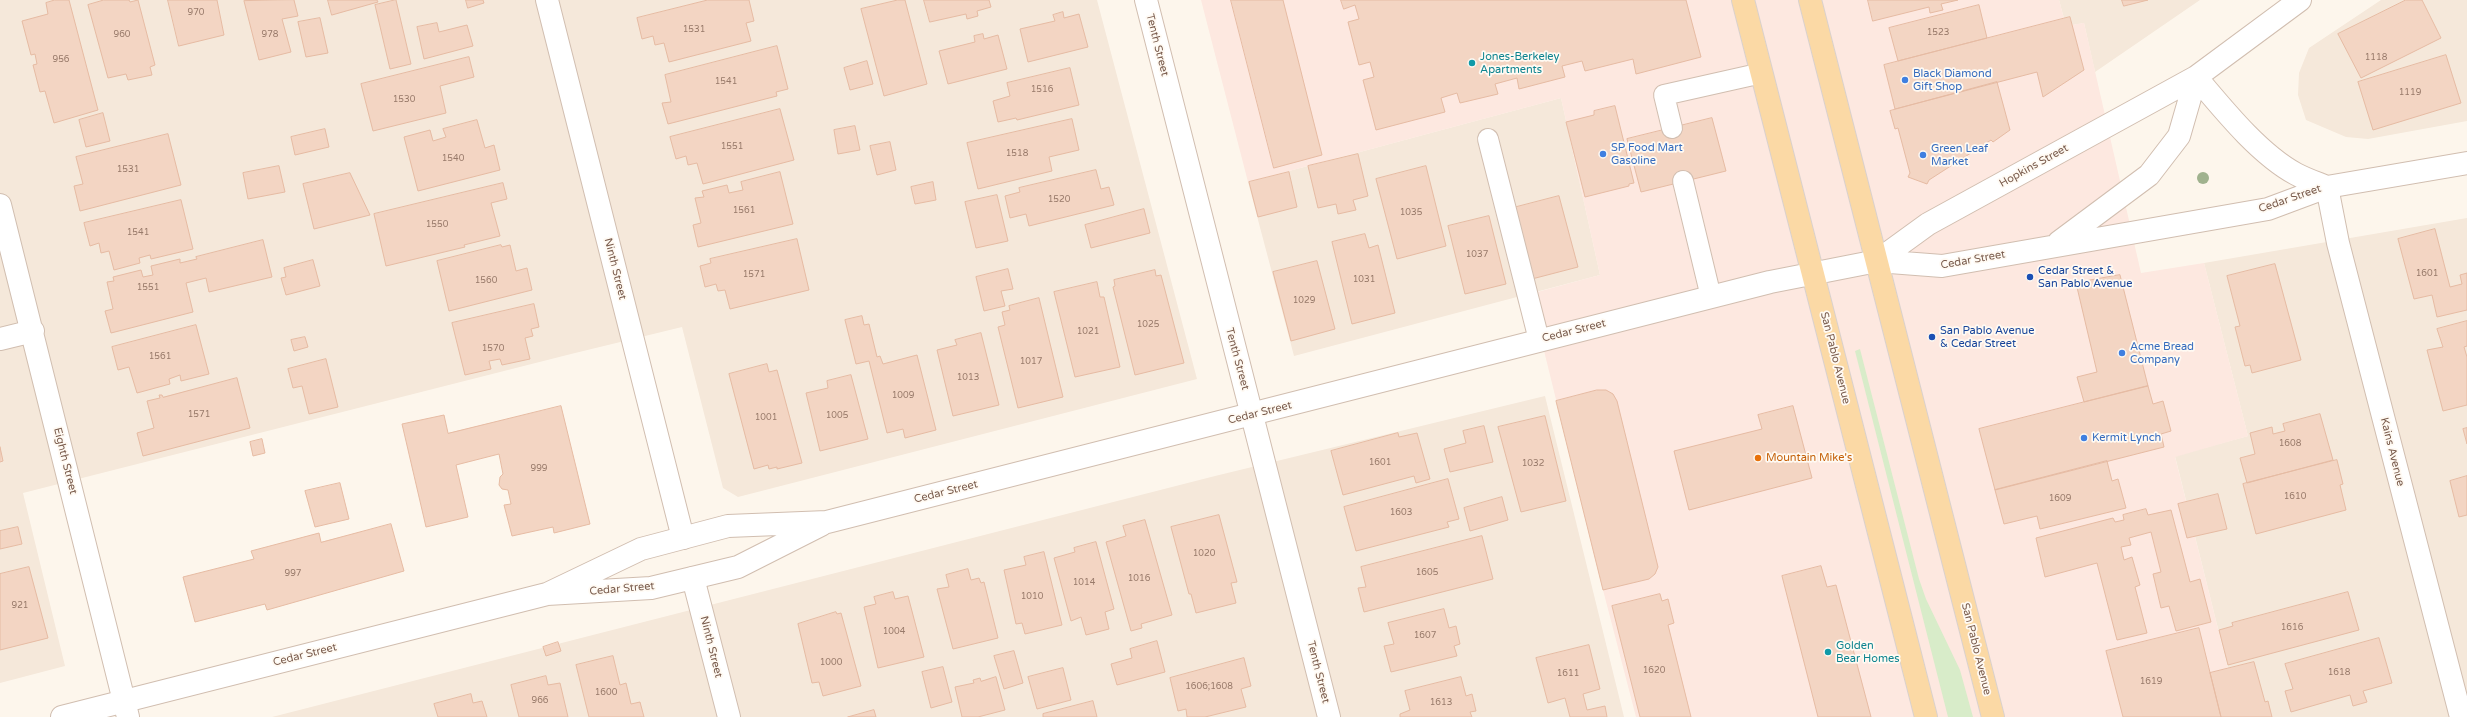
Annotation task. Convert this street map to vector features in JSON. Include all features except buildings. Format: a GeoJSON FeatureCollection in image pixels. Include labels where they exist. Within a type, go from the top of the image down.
{"type":"FeatureCollection","features":[{"type":"Feature","properties":{"kind":"main road","name":"San Pablo Avenue"},"geometry":{"type":"LineString","coordinates":[[1743,0],[1926,717]]}},
{"type":"Feature","properties":{"kind":"main road","name":"San Pablo Avenue"},"geometry":{"type":"LineString","coordinates":[[1810,0],[1993,717]]}},
{"type":"Feature","properties":{"kind":"street","name":"Ninth Street"},"geometry":{"type":"LineString","coordinates":[[547,0],[683,538]]}},
{"type":"Feature","properties":{"kind":"street","name":"Tenth Street"},"geometry":{"type":"LineString","coordinates":[[1146,0],[1329,717]]}},
{"type":"Feature","properties":{"kind":"street","name":"Hopkins Street"},"geometry":{"type":"LineString","coordinates":[[1877,261],[1928,224],[2196,77],[2293,2]]}},
{"type":"Feature","properties":{"kind":"street","name":"Cedar Street"},"geometry":{"type":"LineString","coordinates":[[2196,77],[2232,121],[2262,148],[2295,173],[2327,187]]}},
{"type":"Feature","properties":{"kind":"street"},"geometry":{"type":"LineString","coordinates":[[2055,245],[2149,175],[2179,136],[2196,77]]}},
{"type":"Feature","properties":{"kind":"street","name":"Cedar Street"},"geometry":{"type":"LineString","coordinates":[[62,717],[126,709],[547,594],[641,549],[728,526],[827,522],[1252,415],[1539,340],[1813,273],[1877,261],[1942,266],[2055,245],[2268,209],[2327,187],[2467,163]]}},
{"type":"Feature","properties":{"kind":"street","name":"Kains Avenue"},"geometry":{"type":"LineString","coordinates":[[2327,187],[2338,243],[2461,717]]}},
{"type":"Feature","properties":{"kind":"street","name":"Eighth Street"},"geometry":{"type":"LineString","coordinates":[[0,205],[33,331],[126,709]]}},
{"type":"Feature","properties":{"kind":"street"},"geometry":{"type":"LineString","coordinates":[[0,339],[33,331]]}},
{"type":"Feature","properties":{"kind":"street","name":"Cedar Street"},"geometry":{"type":"LineString","coordinates":[[547,594],[651,588],[738,567],[827,522]]}},
{"type":"Feature","properties":{"kind":"street","name":"Ninth Street"},"geometry":{"type":"LineString","coordinates":[[693,578],[729,717]]}},
{"type":"Feature","properties":{"kind":"lane"},"geometry":{"type":"LineString","coordinates":[[1672,128],[1664,95],[1762,73]]}},
{"type":"Feature","properties":{"kind":"lane"},"geometry":{"type":"LineString","coordinates":[[1488,139],[1539,340]]}},
{"type":"Feature","properties":{"kind":"lane"},"geometry":{"type":"LineString","coordinates":[[1683,181],[1711,297]]}},
{"type":"Feature","properties":{"kind":"shaded area"},"geometry":{"type":"Polygon","coordinates":[[[0,0],[1097,0],[1197,379],[738,497],[723,488],[682,327],[23,493],[65,666],[0,683],[0,0]]]}},
{"type":"Feature","properties":{"kind":"shaded area"},"geometry":{"type":"Polygon","coordinates":[[[1201,0],[2059,0],[2066,26],[2084,23],[2141,273],[2204,263],[2248,436],[2175,457],[2240,717],[1636,717],[1530,294],[1600,275],[1561,98],[1248,182],[1201,0]]]}},
{"type":"Feature","properties":{"kind":"shaded area"},"geometry":{"type":"Polygon","coordinates":[[[2059,0],[2200,0],[2095,72],[2084,23],[2066,26],[2059,0]]]}},
{"type":"Feature","properties":{"kind":"shaded area"},"geometry":{"type":"Polygon","coordinates":[[[2381,0],[2467,0],[2467,121],[2368,139],[2346,137],[2306,120],[2298,95],[2299,73],[2309,48],[2381,0]]]}},
{"type":"Feature","properties":{"kind":"shaded area"},"geometry":{"type":"Polygon","coordinates":[[[1561,98],[1600,275],[1294,356],[1248,182],[1561,98]]]}},
{"type":"Feature","properties":{"kind":"shaded area"},"geometry":{"type":"Polygon","coordinates":[[[2467,218],[2467,717],[2240,717],[2175,456],[2248,436],[2204,263],[2467,218]]]}},
{"type":"Feature","properties":{"kind":"shaded area"},"geometry":{"type":"Polygon","coordinates":[[[1545,396],[1624,717],[272,717],[1215,476],[1545,396]]]}},
{"type":"Feature","properties":{"kind":"green space"},"geometry":{"type":"Polygon","coordinates":[[[1860,349],[1919,579],[1926,599],[1960,670],[1973,717],[1948,717],[1855,351],[1860,349]]]}},
{"type":"Feature","properties":{"kind":"place","name":"Jones-Berkeley Apartments"},"geometry":{"type":"Point","coordinates":[1472,63]}},
{"type":"Feature","properties":{"kind":"place","name":"Black Diamond Gift Shop"},"geometry":{"type":"Point","coordinates":[1905,80]}},
{"type":"Feature","properties":{"kind":"place","name":"SP Food Mart Gasoline"},"geometry":{"type":"Point","coordinates":[1603,154]}},
{"type":"Feature","properties":{"kind":"place","name":"Green Leaf Market"},"geometry":{"type":"Point","coordinates":[1923,155]}},
{"type":"Feature","properties":{"kind":"place","name":"Cedar Street & San Pablo Avenue"},"geometry":{"type":"Point","coordinates":[2030,277]}},
{"type":"Feature","properties":{"kind":"place","name":"San Pablo Avenue & Cedar Street"},"geometry":{"type":"Point","coordinates":[1932,337]}},
{"type":"Feature","properties":{"kind":"place","name":"Acme Bread Company"},"geometry":{"type":"Point","coordinates":[2122,353]}},
{"type":"Feature","properties":{"kind":"place","name":"Kermit Lynch"},"geometry":{"type":"Point","coordinates":[2084,438]}},
{"type":"Feature","properties":{"kind":"place","name":"Mountain Mike's"},"geometry":{"type":"Point","coordinates":[1758,458]}},
{"type":"Feature","properties":{"kind":"place","name":"Golden Bear Homes"},"geometry":{"type":"Point","coordinates":[1828,652]}}]}
